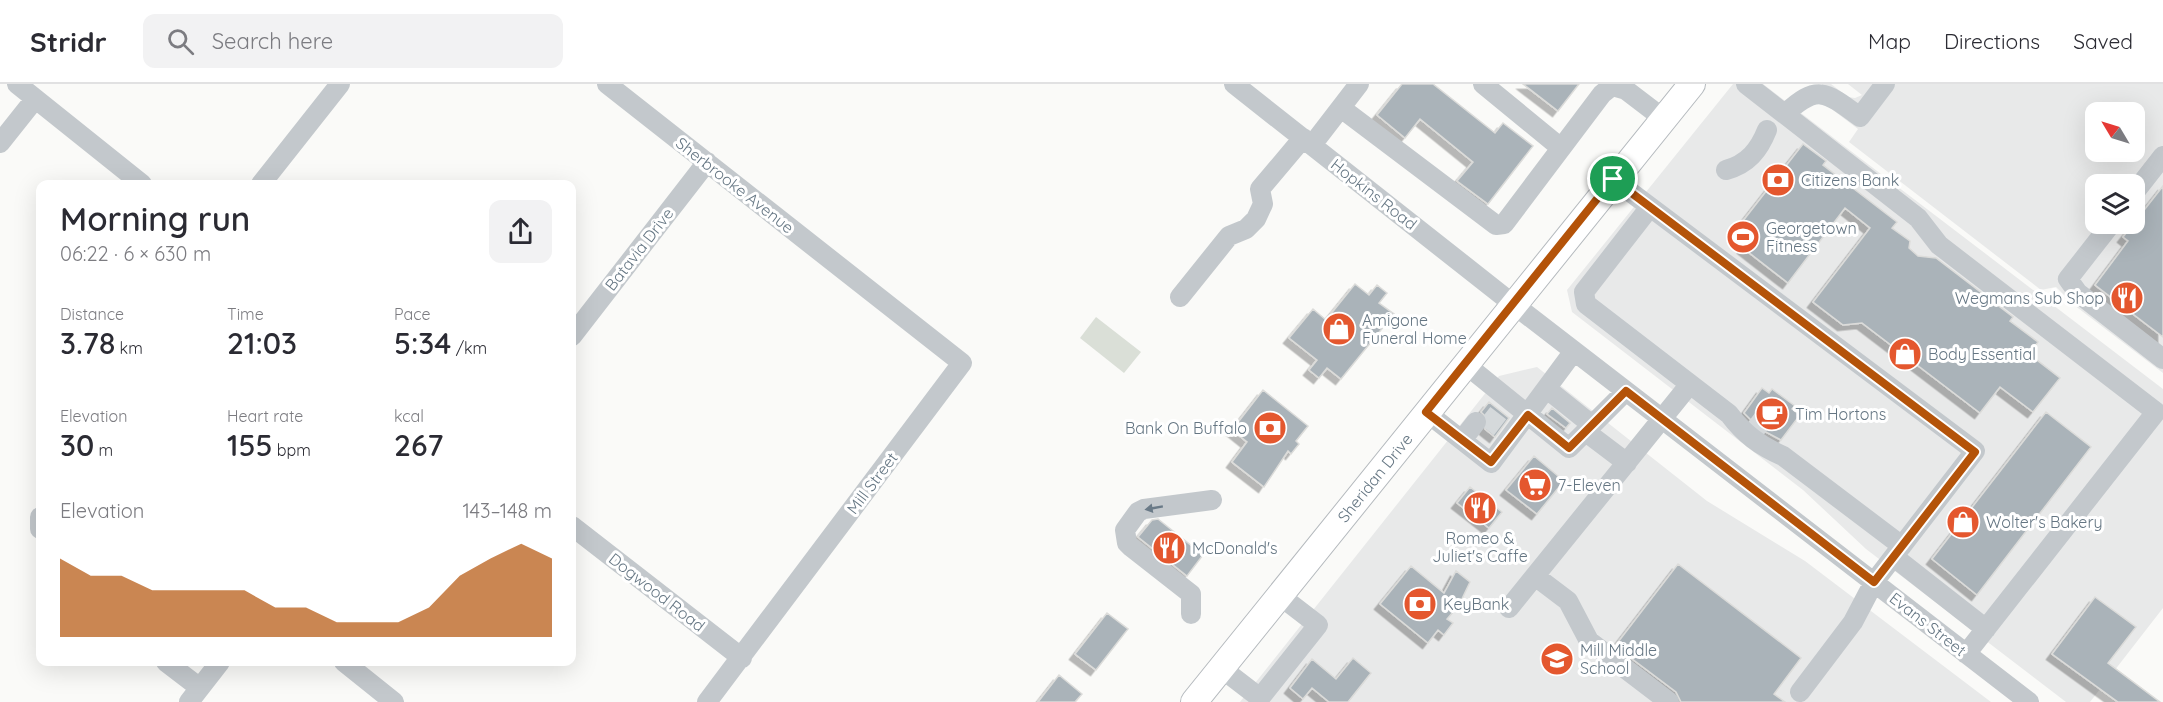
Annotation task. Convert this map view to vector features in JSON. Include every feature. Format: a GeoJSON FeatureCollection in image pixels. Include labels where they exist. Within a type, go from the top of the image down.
{"type":"FeatureCollection","features":[{"type":"Feature","properties":{"kind":"main road","name":"Sheridan Drive"},"geometry":{"type":"LineString","coordinates":[[1194,702],[1613,179],[1692,84]]}},
{"type":"Feature","properties":{"kind":"street"},"geometry":{"type":"LineString","coordinates":[[17,84],[137,180]]}},
{"type":"Feature","properties":{"kind":"street"},"geometry":{"type":"LineString","coordinates":[[264,180],[340,84]]}},
{"type":"Feature","properties":{"kind":"street","name":"Sherbrooke Avenue"},"geometry":{"type":"LineString","coordinates":[[607,84],[863,287]]}},
{"type":"Feature","properties":{"kind":"street","name":"Hopkins Road"},"geometry":{"type":"LineString","coordinates":[[1234,84],[1513,304]]}},
{"type":"Feature","properties":{"kind":"street"},"geometry":{"type":"LineString","coordinates":[[1180,297],[1229,236],[1246,229],[1256,219],[1263,204],[1260,189],[1341,108],[1359,84]]}},
{"type":"Feature","properties":{"kind":"street"},"geometry":{"type":"LineString","coordinates":[[1483,84],[1562,148]]}},
{"type":"Feature","properties":{"kind":"street"},"geometry":{"type":"LineString","coordinates":[[1746,84],[1918,218],[1938,245],[2156,411],[1966,654]]}},
{"type":"Feature","properties":{"kind":"street"},"geometry":{"type":"LineString","coordinates":[[1756,140],[1762,142],[1749,159],[1741,165],[1719,172],[1804,93],[1815,89],[1826,92],[1860,117],[1885,84]]}},
{"type":"Feature","properties":{"kind":"street"},"geometry":{"type":"LineString","coordinates":[[1341,108],[1496,225],[1504,224],[1602,94],[1612,86],[1626,90],[1664,119]]}},
{"type":"Feature","properties":{"kind":"street"},"geometry":{"type":"LineString","coordinates":[[0,143],[35,99]]}},
{"type":"Feature","properties":{"kind":"street"},"geometry":{"type":"LineString","coordinates":[[2145,178],[2163,156]]}},
{"type":"Feature","properties":{"kind":"street","name":"Batavia Drive"},"geometry":{"type":"LineString","coordinates":[[576,331],[707,162]]}},
{"type":"Feature","properties":{"kind":"street"},"geometry":{"type":"LineString","coordinates":[[1613,179],[1975,452],[1874,582],[1853,622],[1800,692]]}},
{"type":"Feature","properties":{"kind":"street"},"geometry":{"type":"LineString","coordinates":[[1650,207],[1584,292],[1583,299],[1586,304],[1729,414],[1742,430],[1763,447],[1783,456],[1898,551],[1986,629]]}},
{"type":"Feature","properties":{"kind":"street"},"geometry":{"type":"LineString","coordinates":[[2103,234],[2068,279],[2078,293],[2163,359]]}},
{"type":"Feature","properties":{"kind":"street","name":"Mill Street"},"geometry":{"type":"LineString","coordinates":[[707,702],[962,363],[863,287]]}},
{"type":"Feature","properties":{"kind":"street","name":"Evans Street"},"geometry":{"type":"LineString","coordinates":[[1513,304],[2029,702]]}},
{"type":"Feature","properties":{"kind":"street"},"geometry":{"type":"LineString","coordinates":[[1426,412],[1491,462],[1574,351]]}},
{"type":"Feature","properties":{"kind":"street"},"geometry":{"type":"LineString","coordinates":[[1466,364],[1500,402],[1528,415],[1569,448],[1626,391]]}},
{"type":"Feature","properties":{"kind":"street"},"geometry":{"type":"LineString","coordinates":[[1509,608],[1690,384]]}},
{"type":"Feature","properties":{"kind":"street"},"geometry":{"type":"LineString","coordinates":[[1547,389],[1626,463]]}},
{"type":"Feature","properties":{"kind":"street"},"geometry":{"type":"LineString","coordinates":[[1729,414],[1749,421]]}},
{"type":"Feature","properties":{"kind":"street"},"geometry":{"type":"LineString","coordinates":[[1467,443],[1481,426]]}},
{"type":"Feature","properties":{"kind":"street"},"geometry":{"type":"LineString","coordinates":[[1770,437],[1783,456]]}},
{"type":"Feature","properties":{"kind":"street"},"geometry":{"type":"LineString","coordinates":[[1191,614],[1191,594],[1131,547],[1127,543],[1125,530],[1138,512],[1144,509],[1212,500]]}},
{"type":"Feature","properties":{"kind":"street","name":"Dogwood Road"},"geometry":{"type":"LineString","coordinates":[[576,529],[742,658]]}},
{"type":"Feature","properties":{"kind":"street"},"geometry":{"type":"LineString","coordinates":[[1535,576],[1568,601],[1589,640],[1669,702]]}},
{"type":"Feature","properties":{"kind":"street"},"geometry":{"type":"LineString","coordinates":[[1221,668],[1260,698],[1275,680],[1318,625],[1279,595]]}},
{"type":"Feature","properties":{"kind":"street"},"geometry":{"type":"LineString","coordinates":[[169,666],[194,695],[217,666]]}},
{"type":"Feature","properties":{"kind":"street"},"geometry":{"type":"LineString","coordinates":[[349,666],[394,702]]}},
{"type":"Feature","properties":{"kind":"shaded area"},"geometry":{"type":"Polygon","coordinates":[[[1733,84],[1763,84],[2163,389],[2163,608],[2090,702],[2066,702],[1866,549],[1803,490],[1572,312],[1567,290],[1733,84]]]}},
{"type":"Feature","properties":{"kind":"shaded area"},"geometry":{"type":"Polygon","coordinates":[[[1822,84],[1831,84],[1848,97],[1855,98],[1862,95],[1848,84],[2163,84],[2163,373],[2074,305],[2056,287],[2041,290],[1849,142],[1858,129],[1821,101],[1822,84]]]}},
{"type":"Feature","properties":{"kind":"shaded area"},"geometry":{"type":"Polygon","coordinates":[[[1096,317],[1141,352],[1124,373],[1080,338],[1096,317]]]}},
{"type":"Feature","properties":{"kind":"shaded area"},"geometry":{"type":"Polygon","coordinates":[[[1537,367],[1707,501],[1805,561],[1991,702],[1240,702],[1499,376],[1537,367]]]}},
{"type":"Feature","properties":{"kind":"building"},"geometry":{"type":"Polygon","coordinates":[[[1402,84],[1433,84],[1495,133],[1503,123],[1533,146],[1488,204],[1457,181],[1473,162],[1420,119],[1405,138],[1377,115],[1402,84]]]}},
{"type":"Feature","properties":{"kind":"building"},"geometry":{"type":"Polygon","coordinates":[[[1523,84],[1579,84],[1558,111],[1523,84]]]}},
{"type":"Feature","properties":{"kind":"building"},"geometry":{"type":"Polygon","coordinates":[[[1803,144],[1826,161],[1823,165],[1897,222],[1892,228],[1910,241],[1909,248],[1918,256],[1936,258],[2013,317],[2010,321],[2038,342],[2029,354],[2060,378],[2033,412],[2000,387],[1980,413],[1862,323],[1843,325],[1813,302],[1870,228],[1845,208],[1788,283],[1743,248],[1739,226],[1803,144]]]}},
{"type":"Feature","properties":{"kind":"building"},"geometry":{"type":"Polygon","coordinates":[[[2163,186],[2163,337],[2095,285],[2128,241],[2123,237],[2125,234],[2145,234],[2145,209],[2163,186]]]}},
{"type":"Feature","properties":{"kind":"building","name":"Amigone Funeral Home"},"geometry":{"type":"Polygon","coordinates":[[[1355,284],[1369,295],[1377,285],[1387,293],[1379,303],[1394,314],[1341,379],[1327,368],[1319,378],[1309,370],[1317,360],[1289,338],[1313,309],[1326,320],[1355,284]]]}},
{"type":"Feature","properties":{"kind":"building","name":"Tim Hortons"},"geometry":{"type":"Polygon","coordinates":[[[1762,388],[1769,393],[1772,389],[1795,406],[1792,409],[1800,415],[1781,440],[1760,429],[1744,413],[1762,388]]]}},
{"type":"Feature","properties":{"kind":"building","name":"Bank On Buffalo"},"geometry":{"type":"Polygon","coordinates":[[[1263,390],[1308,426],[1296,441],[1299,444],[1291,454],[1288,451],[1264,487],[1232,462],[1247,442],[1232,430],[1263,390]]]}},
{"type":"Feature","properties":{"kind":"building"},"geometry":{"type":"Polygon","coordinates":[[[1489,402],[1509,418],[1495,437],[1485,429],[1487,418],[1481,412],[1489,402]]]}},
{"type":"Feature","properties":{"kind":"building"},"geometry":{"type":"Polygon","coordinates":[[[1552,408],[1570,423],[1566,428],[1547,414],[1552,408]]]}},
{"type":"Feature","properties":{"kind":"building"},"geometry":{"type":"Polygon","coordinates":[[[2046,412],[2091,447],[1977,595],[1932,559],[2046,412]]]}},
{"type":"Feature","properties":{"kind":"building","name":"7-Eleven"},"geometry":{"type":"Polygon","coordinates":[[[1534,456],[1564,481],[1537,514],[1506,490],[1534,456]]]}},
{"type":"Feature","properties":{"kind":"building","name":"Romeo & Juliet's Caffe"},"geometry":{"type":"Polygon","coordinates":[[[1470,487],[1502,512],[1489,528],[1457,503],[1470,487]]]}},
{"type":"Feature","properties":{"kind":"building","name":"McDonald's"},"geometry":{"type":"Polygon","coordinates":[[[1158,519],[1203,555],[1187,576],[1138,537],[1152,520],[1158,519]]]}},
{"type":"Feature","properties":{"kind":"building"},"geometry":{"type":"Polygon","coordinates":[[[1678,564],[1801,658],[1774,694],[1785,702],[1681,702],[1676,692],[1615,646],[1678,564]]]}},
{"type":"Feature","properties":{"kind":"building","name":"KeyBank"},"geometry":{"type":"Polygon","coordinates":[[[1411,566],[1444,593],[1456,571],[1470,582],[1459,605],[1447,619],[1453,623],[1444,635],[1438,630],[1428,643],[1380,604],[1411,566]]]}},
{"type":"Feature","properties":{"kind":"building"},"geometry":{"type":"Polygon","coordinates":[[[2095,597],[2136,627],[2108,663],[2160,702],[2118,702],[2052,654],[2095,597]]]}},
{"type":"Feature","properties":{"kind":"building"},"geometry":{"type":"Polygon","coordinates":[[[1107,613],[1128,629],[1096,670],[1075,654],[1107,613]]]}},
{"type":"Feature","properties":{"kind":"building"},"geometry":{"type":"Polygon","coordinates":[[[1353,658],[1371,673],[1348,702],[1329,702],[1312,688],[1303,699],[1290,688],[1312,659],[1336,679],[1353,658]]]}},
{"type":"Feature","properties":{"kind":"building"},"geometry":{"type":"Polygon","coordinates":[[[1059,675],[1082,694],[1075,702],[1038,702],[1059,675]]]}},
{"type":"Feature","properties":{"kind":"tunnel"},"geometry":{"type":"LineString","coordinates":[[1486,429],[1500,411]]}},
{"type":"Feature","properties":{"kind":"tunnel"},"geometry":{"type":"LineString","coordinates":[[1749,421],[1770,437]]}},
{"type":"Feature","properties":{"kind":"place","name":"Citizens Bank"},"geometry":{"type":"Point","coordinates":[1778,180]}},
{"type":"Feature","properties":{"kind":"place","name":"Georgetown Fitness"},"geometry":{"type":"Point","coordinates":[1743,237]}},
{"type":"Feature","properties":{"kind":"place","name":"Wegmans Sub Shop"},"geometry":{"type":"Point","coordinates":[2127,298]}},
{"type":"Feature","properties":{"kind":"place","name":"Amigone Funeral Home"},"geometry":{"type":"Point","coordinates":[1339,329]}},
{"type":"Feature","properties":{"kind":"place","name":"Body Essential"},"geometry":{"type":"Point","coordinates":[1905,354]}},
{"type":"Feature","properties":{"kind":"place","name":"Tim Hortons"},"geometry":{"type":"Point","coordinates":[1772,414]}},
{"type":"Feature","properties":{"kind":"place","name":"Bank On Buffalo"},"geometry":{"type":"Point","coordinates":[1270,428]}},
{"type":"Feature","properties":{"kind":"place","name":"7-Eleven"},"geometry":{"type":"Point","coordinates":[1535,485]}},
{"type":"Feature","properties":{"kind":"place","name":"Romeo & Juliet's Caffe"},"geometry":{"type":"Point","coordinates":[1480,508]}},
{"type":"Feature","properties":{"kind":"place","name":"Wolter's Bakery"},"geometry":{"type":"Point","coordinates":[1963,522]}},
{"type":"Feature","properties":{"kind":"place","name":"McDonald's"},"geometry":{"type":"Point","coordinates":[1169,548]}},
{"type":"Feature","properties":{"kind":"place","name":"KeyBank"},"geometry":{"type":"Point","coordinates":[1420,604]}},
{"type":"Feature","properties":{"kind":"place","name":"Mill Middle School"},"geometry":{"type":"Point","coordinates":[1557,659]}},
{"type":"Feature","properties":{"kind":"route"},"geometry":{"type":"LineString","coordinates":[[1613,179],[1975,452],[1874,582],[1626,391],[1569,448],[1528,415],[1491,462],[1426,412],[1613,179]]}}]}
